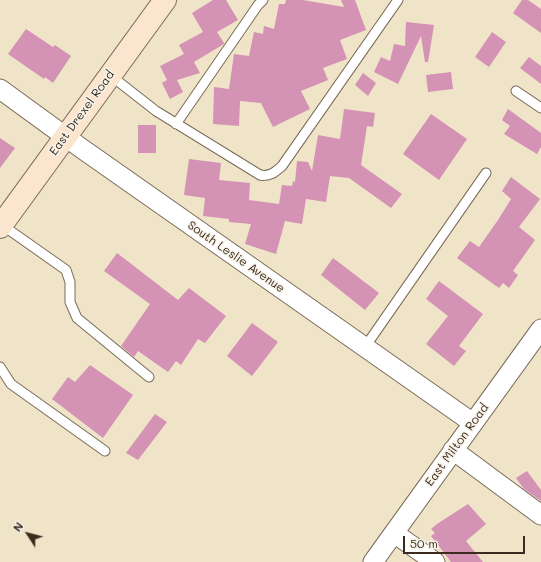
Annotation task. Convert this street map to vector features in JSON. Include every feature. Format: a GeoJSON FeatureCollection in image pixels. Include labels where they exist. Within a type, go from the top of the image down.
{"type":"FeatureCollection","features":[{"type":"Feature","properties":{"kind":"street","name":"East Drexel Road"},"geometry":{"type":"LineString","coordinates":[[1,226],[165,0]]}},
{"type":"Feature","properties":{"kind":"street","name":"South Leslie Avenue"},"geometry":{"type":"LineString","coordinates":[[0,89],[65,137],[473,423]]}},
{"type":"Feature","properties":{"kind":"street","name":"East Milton Road"},"geometry":{"type":"LineString","coordinates":[[374,562],[541,329]]}},
{"type":"Feature","properties":{"kind":"street"},"geometry":{"type":"LineString","coordinates":[[453,450],[541,515]]}},
{"type":"Feature","properties":{"kind":"street"},"geometry":{"type":"LineString","coordinates":[[394,534],[435,562]]}},
{"type":"Feature","properties":{"kind":"lane"},"geometry":{"type":"LineString","coordinates":[[176,124],[258,5],[263,0]]}},
{"type":"Feature","properties":{"kind":"lane"},"geometry":{"type":"LineString","coordinates":[[110,75],[156,111],[176,124],[260,175],[270,175],[282,166],[398,0]]}},
{"type":"Feature","properties":{"kind":"lane"},"geometry":{"type":"LineString","coordinates":[[516,91],[541,108]]}},
{"type":"Feature","properties":{"kind":"lane"},"geometry":{"type":"LineString","coordinates":[[365,347],[486,174]]}},
{"type":"Feature","properties":{"kind":"lane"},"geometry":{"type":"LineString","coordinates":[[1,226],[66,270],[70,282],[70,302],[77,318],[149,377]]}},
{"type":"Feature","properties":{"kind":"lane"},"geometry":{"type":"LineString","coordinates":[[0,367],[11,384],[105,451]]}},
{"type":"Feature","properties":{"kind":"building"},"geometry":{"type":"Polygon","coordinates":[[[213,0],[226,0],[238,20],[217,32],[224,44],[194,62],[200,73],[177,80],[183,92],[170,99],[162,83],[167,80],[160,66],[184,54],[179,45],[203,32],[192,13],[213,0]]]}},
{"type":"Feature","properties":{"kind":"building"},"geometry":{"type":"Polygon","coordinates":[[[286,0],[303,0],[344,7],[341,0],[355,0],[366,30],[340,40],[347,59],[323,68],[328,80],[301,91],[310,109],[273,127],[261,103],[240,101],[239,126],[213,124],[214,87],[229,89],[234,54],[249,56],[254,32],[263,34],[264,26],[274,29],[279,4],[285,4],[286,0]]]}},
{"type":"Feature","properties":{"kind":"building"},"geometry":{"type":"Polygon","coordinates":[[[522,0],[528,0],[541,9],[541,33],[513,13],[522,0]]]}},
{"type":"Feature","properties":{"kind":"building"},"geometry":{"type":"Polygon","coordinates":[[[406,22],[434,25],[428,62],[425,62],[421,36],[398,84],[374,72],[381,57],[390,61],[394,44],[405,46],[406,22]]]}},
{"type":"Feature","properties":{"kind":"building"},"geometry":{"type":"Polygon","coordinates":[[[26,29],[53,47],[55,45],[71,56],[53,83],[45,77],[44,79],[8,54],[26,29]]]}},
{"type":"Feature","properties":{"kind":"building"},"geometry":{"type":"Polygon","coordinates":[[[492,32],[506,42],[489,67],[475,57],[492,32]]]}},
{"type":"Feature","properties":{"kind":"building"},"geometry":{"type":"Polygon","coordinates":[[[529,57],[541,66],[541,84],[520,68],[529,57]]]}},
{"type":"Feature","properties":{"kind":"building"},"geometry":{"type":"Polygon","coordinates":[[[451,72],[453,89],[428,92],[426,75],[451,72]]]}},
{"type":"Feature","properties":{"kind":"building"},"geometry":{"type":"Polygon","coordinates":[[[363,73],[376,83],[368,96],[355,85],[363,73]]]}},
{"type":"Feature","properties":{"kind":"building"},"geometry":{"type":"Polygon","coordinates":[[[344,109],[375,113],[373,127],[367,126],[361,165],[402,194],[391,208],[349,178],[330,176],[326,202],[306,199],[302,224],[285,221],[276,254],[245,244],[251,224],[229,222],[229,219],[203,216],[205,198],[184,195],[189,159],[221,163],[219,180],[250,183],[249,200],[279,204],[282,185],[292,186],[293,181],[295,182],[297,161],[308,162],[312,171],[318,135],[340,139],[344,109]]]}},
{"type":"Feature","properties":{"kind":"building"},"geometry":{"type":"Polygon","coordinates":[[[508,109],[541,133],[541,147],[537,154],[504,134],[510,126],[502,120],[508,109]]]}},
{"type":"Feature","properties":{"kind":"building"},"geometry":{"type":"Polygon","coordinates":[[[431,114],[467,139],[439,180],[403,154],[431,114]]]}},
{"type":"Feature","properties":{"kind":"building"},"geometry":{"type":"Polygon","coordinates":[[[138,125],[156,125],[156,153],[138,153],[138,125]]]}},
{"type":"Feature","properties":{"kind":"building"},"geometry":{"type":"Polygon","coordinates":[[[0,138],[15,148],[0,168],[0,138]]]}},
{"type":"Feature","properties":{"kind":"building"},"geometry":{"type":"Polygon","coordinates":[[[511,177],[540,199],[519,227],[535,240],[513,271],[518,275],[509,288],[503,283],[499,288],[457,258],[470,241],[479,247],[498,220],[511,199],[502,191],[511,177]]]}},
{"type":"Feature","properties":{"kind":"building"},"geometry":{"type":"Polygon","coordinates":[[[117,253],[178,300],[189,288],[226,316],[205,343],[198,339],[181,365],[176,361],[168,372],[138,351],[134,357],[121,346],[150,304],[104,271],[117,253]]]}},
{"type":"Feature","properties":{"kind":"building"},"geometry":{"type":"Polygon","coordinates":[[[333,258],[379,293],[365,310],[321,275],[333,258]]]}},
{"type":"Feature","properties":{"kind":"building"},"geometry":{"type":"Polygon","coordinates":[[[439,281],[483,314],[459,346],[466,351],[454,366],[426,344],[448,316],[426,299],[439,281]]]}},
{"type":"Feature","properties":{"kind":"building"},"geometry":{"type":"Polygon","coordinates":[[[252,323],[278,342],[252,376],[227,356],[252,323]]]}},
{"type":"Feature","properties":{"kind":"building"},"geometry":{"type":"Polygon","coordinates":[[[90,365],[133,395],[103,438],[52,399],[68,377],[75,382],[90,365]]]}},
{"type":"Feature","properties":{"kind":"building"},"geometry":{"type":"Polygon","coordinates":[[[155,414],[167,422],[138,460],[126,453],[155,414]]]}},
{"type":"Feature","properties":{"kind":"building"},"geometry":{"type":"Polygon","coordinates":[[[527,471],[541,490],[541,501],[524,489],[516,478],[527,471]]]}},
{"type":"Feature","properties":{"kind":"building"},"geometry":{"type":"Polygon","coordinates":[[[468,504],[486,524],[466,541],[483,562],[451,562],[431,536],[435,533],[431,529],[468,504]]]}}]}
